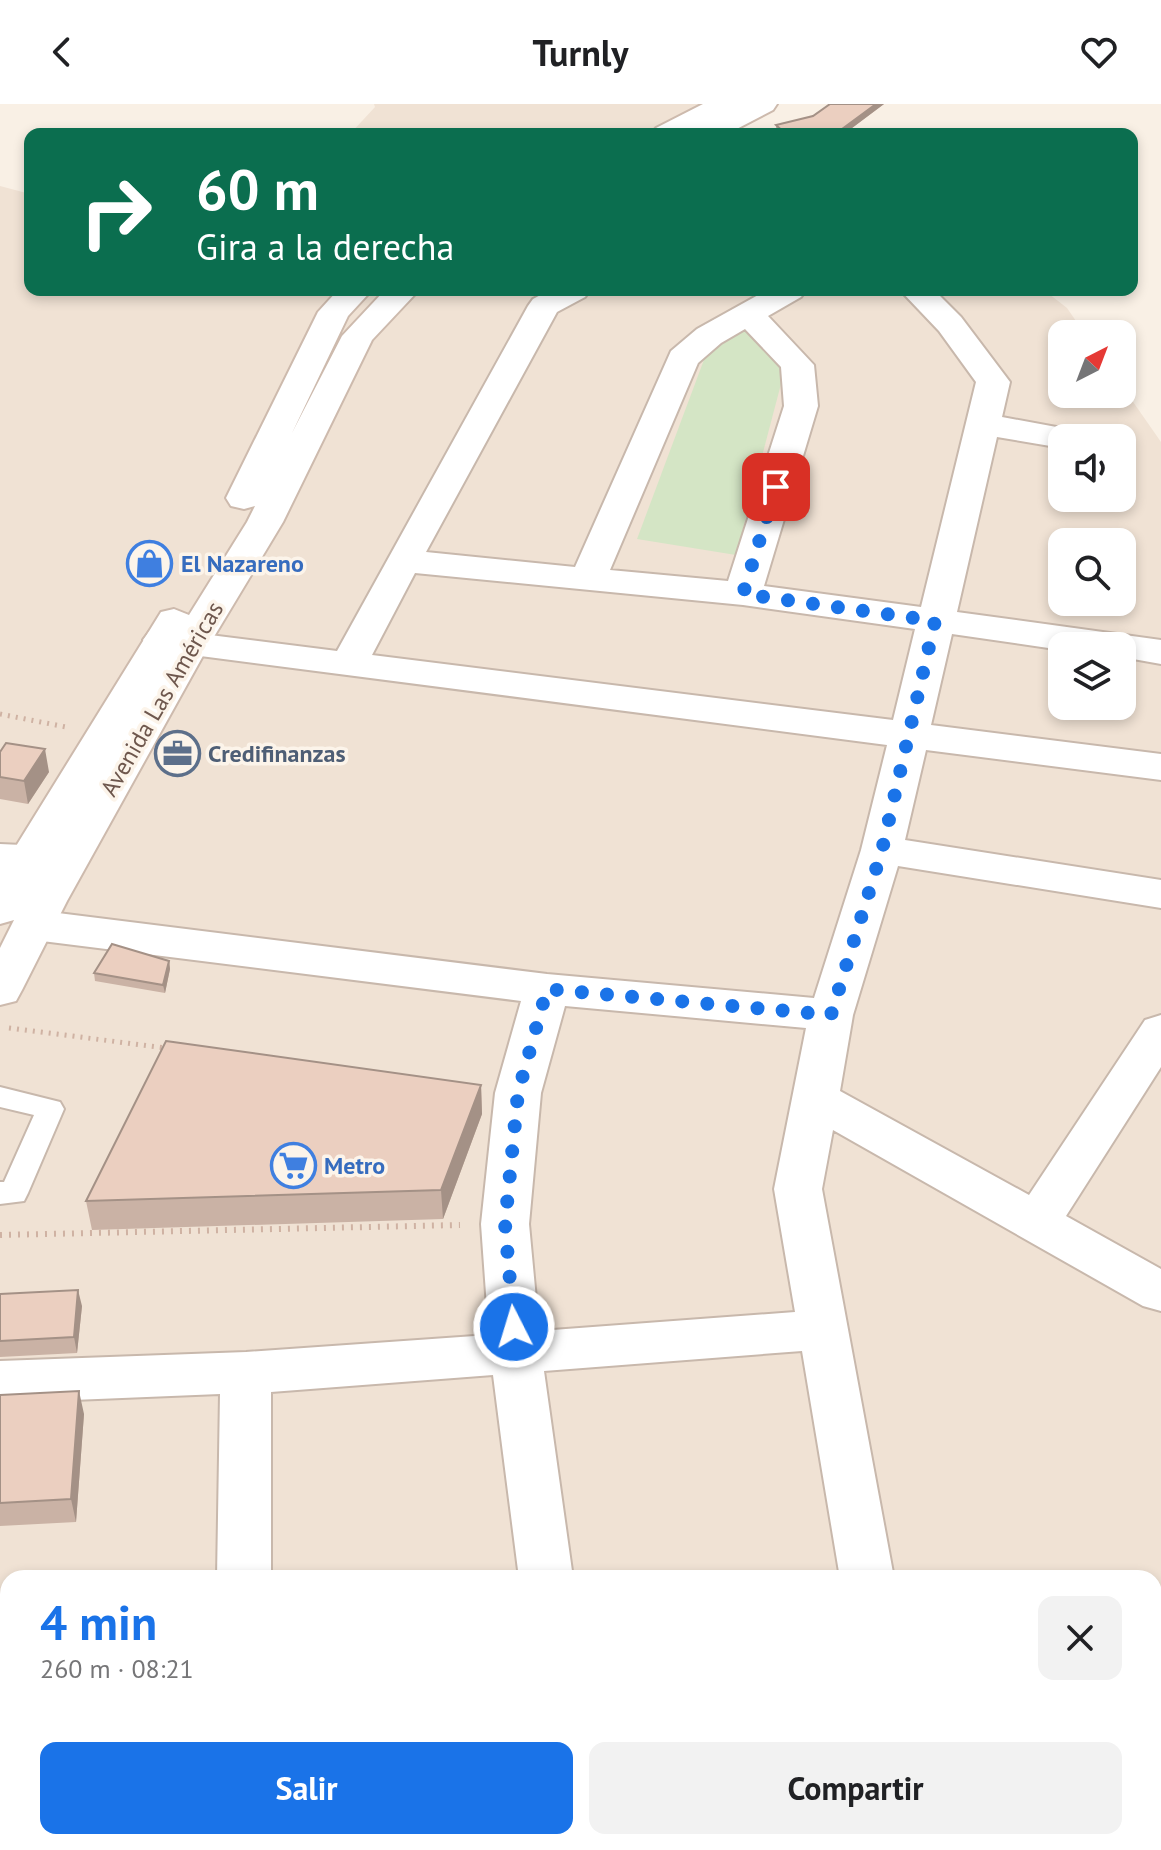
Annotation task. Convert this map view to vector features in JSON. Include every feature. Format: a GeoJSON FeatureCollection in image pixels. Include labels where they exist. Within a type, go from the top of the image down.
{"type":"FeatureCollection","features":[{"type":"Feature","properties":{"kind":"street"},"geometry":{"type":"LineString","coordinates":[[678,128],[725,104]]}},
{"type":"Feature","properties":{"kind":"street"},"geometry":{"type":"LineString","coordinates":[[717,128],[763,104]]}},
{"type":"Feature","properties":{"kind":"street","name":"Avenida Las Américas"},"geometry":{"type":"LineString","coordinates":[[17,918],[69,861],[328,324],[351,296]]}},
{"type":"Feature","properties":{"kind":"street","name":"Avenida Las Américas"},"geometry":{"type":"LineString","coordinates":[[0,990],[17,918],[14,859],[265,522],[358,336],[397,296]]}},
{"type":"Feature","properties":{"kind":"street"},"geometry":{"type":"LineString","coordinates":[[348,665],[544,306],[563,296]]}},
{"type":"Feature","properties":{"kind":"street"},"geometry":{"type":"LineString","coordinates":[[588,578],[683,358],[709,336],[779,296]]}},
{"type":"Feature","properties":{"kind":"street"},"geometry":{"type":"LineString","coordinates":[[866,1570],[798,1189],[831,1015],[882,850],[993,382],[950,324],[922,296]]}},
{"type":"Feature","properties":{"kind":"street"},"geometry":{"type":"LineString","coordinates":[[743,594],[801,406],[797,365],[747,313]]}},
{"type":"Feature","properties":{"kind":"street"},"geometry":{"type":"LineString","coordinates":[[983,424],[1048,435]]}},
{"type":"Feature","properties":{"kind":"street"},"geometry":{"type":"LineString","coordinates":[[403,561],[743,594],[1048,636]]}},
{"type":"Feature","properties":{"kind":"street"},"geometry":{"type":"LineString","coordinates":[[176,643],[911,733],[1161,767]]}},
{"type":"Feature","properties":{"kind":"street"},"geometry":{"type":"LineString","coordinates":[[1136,648],[1161,652]]}},
{"type":"Feature","properties":{"kind":"street"},"geometry":{"type":"LineString","coordinates":[[882,850],[1161,894]]}},
{"type":"Feature","properties":{"kind":"street"},"geometry":{"type":"LineString","coordinates":[[14,859],[69,861]]}},
{"type":"Feature","properties":{"kind":"street"},"geometry":{"type":"LineString","coordinates":[[17,918],[547,989],[831,1015]]}},
{"type":"Feature","properties":{"kind":"street"},"geometry":{"type":"LineString","coordinates":[[545,1570],[516,1353],[505,1224],[518,1093],[547,989]]}},
{"type":"Feature","properties":{"kind":"street"},"geometry":{"type":"LineString","coordinates":[[1036,1223],[1161,1031]]}},
{"type":"Feature","properties":{"kind":"street"},"geometry":{"type":"LineString","coordinates":[[816,1099],[1161,1292]]}},
{"type":"Feature","properties":{"kind":"street"},"geometry":{"type":"LineString","coordinates":[[0,1382],[246,1373],[822,1330]]}},
{"type":"Feature","properties":{"kind":"street"},"geometry":{"type":"LineString","coordinates":[[244,1570],[246,1373]]}},
{"type":"Feature","properties":{"kind":"lane"},"geometry":{"type":"LineString","coordinates":[[0,1097],[50,1109],[14,1193],[0,1193]]}},
{"type":"Feature","properties":{"kind":"path"},"geometry":{"type":"LineString","coordinates":[[0,714],[104,735]]}},
{"type":"Feature","properties":{"kind":"path"},"geometry":{"type":"LineString","coordinates":[[0,1027],[173,1049]]}},
{"type":"Feature","properties":{"kind":"path"},"geometry":{"type":"LineString","coordinates":[[0,1235],[505,1224]]}},
{"type":"Feature","properties":{"kind":"shaded area"},"geometry":{"type":"Polygon","coordinates":[[[374,104],[772,104],[721,128],[356,128],[375,107],[374,104]]]}},
{"type":"Feature","properties":{"kind":"shaded area"},"geometry":{"type":"Polygon","coordinates":[[[0,186],[24,192],[24,296],[1052,296],[1067,308],[1075,320],[1048,320],[1048,408],[1136,406],[1161,442],[1161,1570],[0,1570],[0,186]]]}},
{"type":"Feature","properties":{"kind":"green space"},"geometry":{"type":"Polygon","coordinates":[[[751,323],[786,365],[736,555],[637,539],[705,357],[751,323]]]}},
{"type":"Feature","properties":{"kind":"building"},"geometry":{"type":"Polygon","coordinates":[[[830,104],[876,104],[843,128],[779,128],[776,125],[813,116],[830,104]]]}},
{"type":"Feature","properties":{"kind":"building"},"geometry":{"type":"Polygon","coordinates":[[[6,743],[45,749],[24,781],[0,777],[0,752],[6,743]]]}},
{"type":"Feature","properties":{"kind":"building"},"geometry":{"type":"Polygon","coordinates":[[[112,944],[169,961],[163,985],[94,973],[112,944]]]}},
{"type":"Feature","properties":{"kind":"building","name":"Metro"},"geometry":{"type":"Polygon","coordinates":[[[166,1041],[481,1085],[441,1190],[86,1201],[166,1041]]]}},
{"type":"Feature","properties":{"kind":"building"},"geometry":{"type":"Polygon","coordinates":[[[78,1290],[74,1337],[0,1341],[0,1294],[78,1290]]]}},
{"type":"Feature","properties":{"kind":"building"},"geometry":{"type":"Polygon","coordinates":[[[79,1391],[71,1499],[0,1503],[0,1395],[79,1391]]]}},
{"type":"Feature","properties":{"kind":"place","name":"El Nazareno"},"geometry":{"type":"Point","coordinates":[150,564]}},
{"type":"Feature","properties":{"kind":"place","name":"Credifinanzas"},"geometry":{"type":"Point","coordinates":[177,754]}},
{"type":"Feature","properties":{"kind":"place","name":"Metro"},"geometry":{"type":"Point","coordinates":[293,1166]}},
{"type":"Feature","properties":{"kind":"route"},"geometry":{"type":"LineString","coordinates":[[514,1327],[505,1224],[518,1093],[547,989],[831,1015],[882,850],[935,621],[743,594],[776,487]]}}]}
